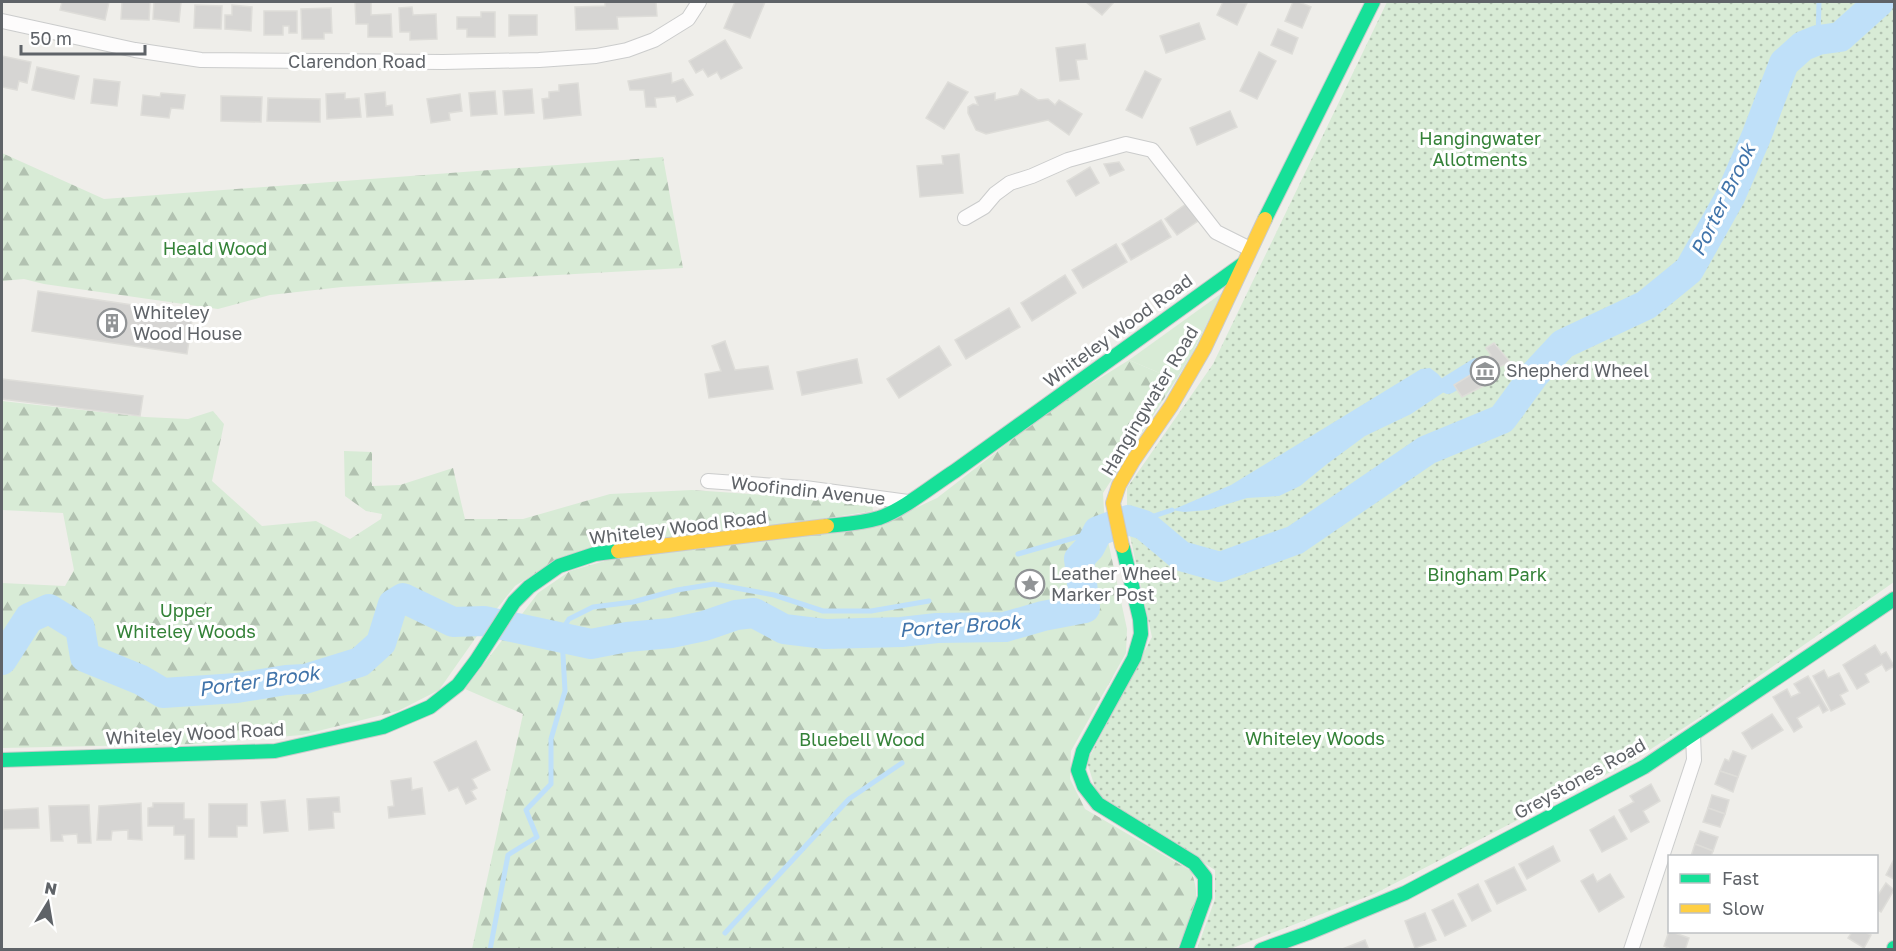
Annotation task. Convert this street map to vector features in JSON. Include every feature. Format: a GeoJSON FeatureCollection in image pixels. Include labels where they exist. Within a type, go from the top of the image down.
{"type":"FeatureCollection","features":[{"type":"Feature","properties":{"kind":"street","name":"Clarendon Road"},"geometry":{"type":"LineString","coordinates":[[2,21],[135,50],[201,60],[507,61],[597,56],[627,50],[673,30],[688,19],[699,2]]}},
{"type":"Feature","properties":{"kind":"street","name":"Hangingwater Road"},"geometry":{"type":"LineString","coordinates":[[1186,950],[1205,897],[1205,877],[1194,862],[1098,804],[1084,786],[1078,770],[1083,751],[1134,658],[1141,634],[1140,619],[1113,503],[1119,485],[1133,461],[1171,406],[1204,349],[1250,249],[1373,2]]}},
{"type":"Feature","properties":{"kind":"street"},"geometry":{"type":"LineString","coordinates":[[965,218],[984,207],[995,194],[1010,183],[1068,160],[1126,144],[1152,150],[1216,232],[1250,249]]}},
{"type":"Feature","properties":{"kind":"street","name":"Whiteley Wood Road"},"geometry":{"type":"LineString","coordinates":[[2,760],[275,751],[384,728],[430,707],[458,685],[514,602],[529,587],[560,566],[595,554],[857,523],[881,517],[909,502],[956,471],[1243,264]]}},
{"type":"Feature","properties":{"kind":"street","name":"Woofindin Avenue"},"geometry":{"type":"LineString","coordinates":[[708,481],[805,488],[909,502]]}},
{"type":"Feature","properties":{"kind":"street","name":"Greystones Road"},"geometry":{"type":"LineString","coordinates":[[1261,950],[1405,893],[1644,767],[1894,598]]}},
{"type":"Feature","properties":{"kind":"street"},"geometry":{"type":"LineString","coordinates":[[1631,950],[1694,760],[1693,735]]}},
{"type":"Feature","properties":{"kind":"green space","name":"Bingham Park"},"geometry":{"type":"Polygon","coordinates":[[[1387,2],[1894,2],[1894,582],[1699,718],[1634,760],[1374,894],[1230,949],[1197,949],[1215,899],[1215,870],[1098,797],[1087,762],[1152,637],[1127,522],[1127,488],[1213,364],[1387,2]]]}},
{"type":"Feature","properties":{"kind":"green space","name":"Heald Wood"},"geometry":{"type":"Polygon","coordinates":[[[2,153],[104,199],[663,157],[683,268],[342,287],[270,295],[218,309],[44,284],[24,279],[2,281],[2,153]]]}},
{"type":"Feature","properties":{"kind":"green space"},"geometry":{"type":"Polygon","coordinates":[[[1222,293],[1193,352],[1176,380],[1129,360],[1222,293]]]}},
{"type":"Feature","properties":{"kind":"green space","name":"Bluebell Wood"},"geometry":{"type":"Polygon","coordinates":[[[1129,360],[1176,380],[1103,493],[1105,527],[1127,629],[1126,653],[1071,751],[1070,779],[1085,809],[1191,871],[1195,883],[1196,902],[1191,920],[1177,949],[472,949],[523,714],[465,689],[538,593],[570,571],[622,556],[877,526],[937,498],[1057,405],[1129,360]]]}},
{"type":"Feature","properties":{"kind":"green space","name":"Upper Whiteley Woods"},"geometry":{"type":"Polygon","coordinates":[[[2,401],[145,417],[188,419],[213,411],[224,424],[212,481],[262,526],[316,521],[350,539],[381,519],[382,514],[366,511],[345,496],[344,451],[372,452],[372,486],[400,485],[453,468],[465,519],[523,519],[610,494],[692,490],[872,504],[873,511],[556,560],[515,586],[439,690],[398,711],[302,735],[193,744],[2,748],[2,583],[65,586],[74,570],[63,513],[2,510],[2,401]]]}},
{"type":"Feature","properties":{"kind":"water"},"geometry":{"type":"Polygon","coordinates":[[[1430,368],[1450,388],[1411,414],[1365,436],[1300,486],[1279,496],[1247,498],[1208,510],[1184,512],[1172,510],[1231,485],[1421,369],[1430,368]]]}},
{"type":"Feature","properties":{"kind":"building"},"geometry":{"type":"Polygon","coordinates":[[[62,2],[109,2],[105,20],[60,10],[62,2]]]}},
{"type":"Feature","properties":{"kind":"building"},"geometry":{"type":"Polygon","coordinates":[[[122,2],[150,2],[149,20],[121,19],[122,2]]]}},
{"type":"Feature","properties":{"kind":"building"},"geometry":{"type":"Polygon","coordinates":[[[154,2],[181,2],[179,22],[153,19],[154,2]]]}},
{"type":"Feature","properties":{"kind":"building"},"geometry":{"type":"Polygon","coordinates":[[[355,2],[371,2],[371,15],[391,14],[392,37],[368,37],[368,24],[356,24],[355,2]]]}},
{"type":"Feature","properties":{"kind":"building"},"geometry":{"type":"Polygon","coordinates":[[[605,2],[656,2],[657,16],[617,17],[618,29],[576,30],[575,7],[605,6],[605,2]]]}},
{"type":"Feature","properties":{"kind":"building"},"geometry":{"type":"Polygon","coordinates":[[[735,2],[765,2],[750,38],[724,28],[735,2]]]}},
{"type":"Feature","properties":{"kind":"building"},"geometry":{"type":"Polygon","coordinates":[[[1086,2],[1114,2],[1102,15],[1086,2]]]}},
{"type":"Feature","properties":{"kind":"building"},"geometry":{"type":"Polygon","coordinates":[[[1223,2],[1247,3],[1237,25],[1217,15],[1223,2]]]}},
{"type":"Feature","properties":{"kind":"building"},"geometry":{"type":"Polygon","coordinates":[[[1293,2],[1311,7],[1302,28],[1285,21],[1293,2]]]}},
{"type":"Feature","properties":{"kind":"building"},"geometry":{"type":"Polygon","coordinates":[[[195,5],[222,6],[221,29],[194,28],[195,5]]]}},
{"type":"Feature","properties":{"kind":"building"},"geometry":{"type":"Polygon","coordinates":[[[232,5],[252,7],[251,31],[225,29],[225,15],[232,15],[232,5]]]}},
{"type":"Feature","properties":{"kind":"building"},"geometry":{"type":"Polygon","coordinates":[[[412,7],[413,15],[436,14],[437,39],[410,40],[410,32],[400,32],[399,8],[412,7]]]}},
{"type":"Feature","properties":{"kind":"building"},"geometry":{"type":"Polygon","coordinates":[[[331,8],[332,33],[324,33],[324,39],[302,39],[301,9],[331,8]]]}},
{"type":"Feature","properties":{"kind":"building"},"geometry":{"type":"Polygon","coordinates":[[[264,11],[297,11],[297,33],[289,33],[289,26],[283,26],[283,35],[264,35],[264,11]]]}},
{"type":"Feature","properties":{"kind":"building"},"geometry":{"type":"Polygon","coordinates":[[[481,12],[495,12],[495,37],[467,37],[467,29],[457,29],[457,17],[481,17],[481,12]]]}},
{"type":"Feature","properties":{"kind":"building"},"geometry":{"type":"Polygon","coordinates":[[[509,15],[537,15],[537,35],[509,36],[509,15]]]}},
{"type":"Feature","properties":{"kind":"building"},"geometry":{"type":"Polygon","coordinates":[[[1199,23],[1205,39],[1166,53],[1160,36],[1199,23]]]}},
{"type":"Feature","properties":{"kind":"building"},"geometry":{"type":"Polygon","coordinates":[[[1278,29],[1298,38],[1292,54],[1271,45],[1278,29]]]}},
{"type":"Feature","properties":{"kind":"building"},"geometry":{"type":"Polygon","coordinates":[[[725,40],[742,68],[721,79],[717,72],[708,77],[703,69],[696,73],[689,61],[725,40]]]}},
{"type":"Feature","properties":{"kind":"building"},"geometry":{"type":"Polygon","coordinates":[[[1085,44],[1087,59],[1076,60],[1079,79],[1060,81],[1056,48],[1085,44]]]}},
{"type":"Feature","properties":{"kind":"building"},"geometry":{"type":"Polygon","coordinates":[[[1259,52],[1276,61],[1257,99],[1240,91],[1259,52]]]}},
{"type":"Feature","properties":{"kind":"building"},"geometry":{"type":"Polygon","coordinates":[[[2,56],[31,62],[27,83],[19,81],[17,90],[2,87],[2,56]]]}},
{"type":"Feature","properties":{"kind":"building"},"geometry":{"type":"Polygon","coordinates":[[[37,67],[79,76],[74,99],[32,90],[37,67]]]}},
{"type":"Feature","properties":{"kind":"building"},"geometry":{"type":"Polygon","coordinates":[[[1145,71],[1161,79],[1142,118],[1126,110],[1145,71]]]}},
{"type":"Feature","properties":{"kind":"building"},"geometry":{"type":"Polygon","coordinates":[[[671,73],[672,83],[683,79],[693,95],[677,102],[675,96],[655,98],[656,107],[646,107],[644,90],[630,90],[628,81],[671,73]]]}},
{"type":"Feature","properties":{"kind":"building"},"geometry":{"type":"Polygon","coordinates":[[[94,79],[120,82],[117,106],[91,103],[94,79]]]}},
{"type":"Feature","properties":{"kind":"building"},"geometry":{"type":"Polygon","coordinates":[[[948,82],[968,92],[944,129],[926,118],[948,82]]]}},
{"type":"Feature","properties":{"kind":"building"},"geometry":{"type":"Polygon","coordinates":[[[578,83],[581,115],[544,119],[542,99],[549,98],[549,92],[559,91],[559,85],[578,83]]]}},
{"type":"Feature","properties":{"kind":"building"},"geometry":{"type":"Polygon","coordinates":[[[532,89],[534,113],[505,115],[503,91],[532,89]]]}},
{"type":"Feature","properties":{"kind":"building"},"geometry":{"type":"Polygon","coordinates":[[[1021,89],[1038,100],[1048,99],[1055,105],[1059,100],[1082,114],[1069,135],[1048,120],[986,134],[976,130],[968,113],[968,107],[973,104],[978,105],[975,97],[995,93],[995,100],[1018,95],[1021,89]]]}},
{"type":"Feature","properties":{"kind":"building"},"geometry":{"type":"Polygon","coordinates":[[[495,91],[497,114],[471,116],[469,93],[495,91]]]}},
{"type":"Feature","properties":{"kind":"building"},"geometry":{"type":"Polygon","coordinates":[[[385,92],[386,106],[392,105],[393,115],[367,117],[365,94],[385,92]]]}},
{"type":"Feature","properties":{"kind":"building"},"geometry":{"type":"Polygon","coordinates":[[[161,93],[185,95],[183,109],[171,108],[169,118],[141,115],[143,95],[160,97],[161,93]]]}},
{"type":"Feature","properties":{"kind":"building"},"geometry":{"type":"Polygon","coordinates":[[[345,93],[345,99],[359,98],[361,117],[327,119],[326,94],[345,93]]]}},
{"type":"Feature","properties":{"kind":"building"},"geometry":{"type":"Polygon","coordinates":[[[460,94],[462,111],[449,113],[450,120],[431,123],[427,99],[460,94]]]}},
{"type":"Feature","properties":{"kind":"building"},"geometry":{"type":"Polygon","coordinates":[[[221,96],[262,97],[261,122],[221,121],[221,96]]]}},
{"type":"Feature","properties":{"kind":"building"},"geometry":{"type":"Polygon","coordinates":[[[268,98],[320,99],[320,122],[267,121],[268,98]]]}},
{"type":"Feature","properties":{"kind":"building"},"geometry":{"type":"Polygon","coordinates":[[[1230,111],[1237,127],[1197,145],[1190,128],[1230,111]]]}},
{"type":"Feature","properties":{"kind":"building"},"geometry":{"type":"Polygon","coordinates":[[[959,154],[963,193],[920,197],[917,166],[943,164],[942,156],[959,154]]]}},
{"type":"Feature","properties":{"kind":"building"},"geometry":{"type":"Polygon","coordinates":[[[1119,162],[1124,170],[1110,176],[1104,164],[1119,162]]]}},
{"type":"Feature","properties":{"kind":"building"},"geometry":{"type":"Polygon","coordinates":[[[1090,167],[1099,183],[1076,196],[1067,181],[1090,167]]]}},
{"type":"Feature","properties":{"kind":"building"},"geometry":{"type":"Polygon","coordinates":[[[1186,204],[1198,221],[1177,235],[1165,219],[1186,204]]]}},
{"type":"Feature","properties":{"kind":"building"},"geometry":{"type":"Polygon","coordinates":[[[1161,220],[1171,237],[1131,260],[1122,244],[1161,220]]]}},
{"type":"Feature","properties":{"kind":"building"},"geometry":{"type":"Polygon","coordinates":[[[1116,244],[1127,262],[1083,288],[1072,270],[1116,244]]]}},
{"type":"Feature","properties":{"kind":"building"},"geometry":{"type":"Polygon","coordinates":[[[1065,275],[1076,293],[1032,321],[1021,303],[1065,275]]]}},
{"type":"Feature","properties":{"kind":"building","name":"Whiteley Wood House"},"geometry":{"type":"Polygon","coordinates":[[[38,291],[193,314],[187,354],[32,331],[38,291]]]}},
{"type":"Feature","properties":{"kind":"building"},"geometry":{"type":"Polygon","coordinates":[[[1009,308],[1020,327],[966,359],[955,340],[1009,308]]]}},
{"type":"Feature","properties":{"kind":"building"},"geometry":{"type":"Polygon","coordinates":[[[725,341],[735,370],[768,366],[773,389],[709,398],[705,374],[721,371],[712,346],[725,341]]]}},
{"type":"Feature","properties":{"kind":"building","name":"Shepherd Wheel"},"geometry":{"type":"Polygon","coordinates":[[[1494,343],[1510,362],[1486,373],[1491,382],[1462,397],[1454,385],[1482,368],[1479,363],[1491,355],[1486,348],[1494,343]]]}},
{"type":"Feature","properties":{"kind":"building"},"geometry":{"type":"Polygon","coordinates":[[[939,346],[951,365],[899,398],[887,379],[939,346]]]}},
{"type":"Feature","properties":{"kind":"building"},"geometry":{"type":"Polygon","coordinates":[[[857,359],[862,383],[802,395],[797,372],[857,359]]]}},
{"type":"Feature","properties":{"kind":"building"},"geometry":{"type":"Polygon","coordinates":[[[2,379],[143,396],[140,416],[2,399],[2,379]]]}},
{"type":"Feature","properties":{"kind":"building"},"geometry":{"type":"Polygon","coordinates":[[[1875,645],[1881,655],[1886,652],[1894,666],[1886,671],[1882,664],[1865,674],[1869,682],[1857,689],[1843,665],[1875,645]]]}},
{"type":"Feature","properties":{"kind":"building"},"geometry":{"type":"Polygon","coordinates":[[[1824,670],[1828,678],[1839,673],[1848,691],[1840,695],[1845,704],[1831,711],[1813,676],[1824,670]]]}},
{"type":"Feature","properties":{"kind":"building"},"geometry":{"type":"Polygon","coordinates":[[[1808,676],[1828,710],[1823,713],[1819,705],[1797,718],[1802,727],[1794,732],[1773,697],[1787,689],[1791,697],[1800,693],[1794,684],[1808,676]]]}},
{"type":"Feature","properties":{"kind":"building"},"geometry":{"type":"Polygon","coordinates":[[[1772,714],[1783,730],[1752,749],[1742,733],[1772,714]]]}},
{"type":"Feature","properties":{"kind":"building"},"geometry":{"type":"Polygon","coordinates":[[[476,741],[490,770],[472,779],[477,788],[471,791],[476,799],[466,804],[458,787],[449,791],[434,762],[476,741]]]}},
{"type":"Feature","properties":{"kind":"building"},"geometry":{"type":"Polygon","coordinates":[[[1733,751],[1746,756],[1738,777],[1720,771],[1725,759],[1729,761],[1733,751]]]}},
{"type":"Feature","properties":{"kind":"building"},"geometry":{"type":"Polygon","coordinates":[[[1720,771],[1738,777],[1733,792],[1715,784],[1720,771]]]}},
{"type":"Feature","properties":{"kind":"building"},"geometry":{"type":"Polygon","coordinates":[[[411,778],[412,790],[422,788],[425,814],[389,818],[388,807],[394,806],[391,781],[411,778]]]}},
{"type":"Feature","properties":{"kind":"building"},"geometry":{"type":"Polygon","coordinates":[[[1651,784],[1660,801],[1643,811],[1649,822],[1631,832],[1619,810],[1634,802],[1630,796],[1651,784]]]}},
{"type":"Feature","properties":{"kind":"building"},"geometry":{"type":"Polygon","coordinates":[[[1712,795],[1729,800],[1725,814],[1708,808],[1712,795]]]}},
{"type":"Feature","properties":{"kind":"building"},"geometry":{"type":"Polygon","coordinates":[[[339,797],[340,812],[333,812],[334,828],[309,830],[307,799],[339,797]]]}},
{"type":"Feature","properties":{"kind":"building"},"geometry":{"type":"Polygon","coordinates":[[[285,800],[288,831],[264,833],[261,802],[285,800]]]}},
{"type":"Feature","properties":{"kind":"building"},"geometry":{"type":"Polygon","coordinates":[[[141,803],[142,840],[128,839],[128,830],[112,831],[111,840],[97,840],[99,806],[141,803]]]}},
{"type":"Feature","properties":{"kind":"building"},"geometry":{"type":"Polygon","coordinates":[[[153,803],[184,803],[184,819],[194,819],[194,859],[185,859],[185,835],[174,835],[174,826],[148,826],[148,808],[153,807],[153,803]]]}},
{"type":"Feature","properties":{"kind":"building"},"geometry":{"type":"Polygon","coordinates":[[[209,804],[247,804],[247,826],[237,826],[237,837],[209,837],[209,804]]]}},
{"type":"Feature","properties":{"kind":"building"},"geometry":{"type":"Polygon","coordinates":[[[89,805],[91,843],[78,843],[77,834],[62,835],[63,841],[51,841],[49,806],[89,805]]]}},
{"type":"Feature","properties":{"kind":"building"},"geometry":{"type":"Polygon","coordinates":[[[38,808],[39,828],[3,829],[3,810],[38,808]]]}},
{"type":"Feature","properties":{"kind":"building"},"geometry":{"type":"Polygon","coordinates":[[[1708,808],[1725,814],[1720,827],[1703,822],[1708,808]]]}},
{"type":"Feature","properties":{"kind":"building"},"geometry":{"type":"Polygon","coordinates":[[[1614,816],[1627,839],[1602,852],[1590,830],[1614,816]]]}},
{"type":"Feature","properties":{"kind":"building"},"geometry":{"type":"Polygon","coordinates":[[[1700,831],[1718,837],[1713,851],[1695,844],[1700,831]]]}},
{"type":"Feature","properties":{"kind":"building"},"geometry":{"type":"Polygon","coordinates":[[[1695,844],[1713,851],[1711,855],[1691,855],[1695,844]]]}},
{"type":"Feature","properties":{"kind":"building"},"geometry":{"type":"Polygon","coordinates":[[[1553,846],[1560,861],[1527,879],[1519,864],[1553,846]]]}},
{"type":"Feature","properties":{"kind":"building"},"geometry":{"type":"Polygon","coordinates":[[[1894,859],[1894,879],[1886,875],[1894,859]]]}},
{"type":"Feature","properties":{"kind":"building"},"geometry":{"type":"Polygon","coordinates":[[[1514,867],[1526,890],[1497,904],[1485,881],[1514,867]]]}},
{"type":"Feature","properties":{"kind":"building"},"geometry":{"type":"Polygon","coordinates":[[[1593,874],[1597,882],[1610,874],[1624,897],[1599,912],[1581,881],[1593,874]]]}},
{"type":"Feature","properties":{"kind":"building"},"geometry":{"type":"Polygon","coordinates":[[[1886,883],[1894,890],[1881,912],[1878,910],[1878,895],[1886,883]]]}},
{"type":"Feature","properties":{"kind":"building"},"geometry":{"type":"Polygon","coordinates":[[[1478,884],[1491,911],[1472,921],[1458,894],[1478,884]]]}},
{"type":"Feature","properties":{"kind":"building"},"geometry":{"type":"Polygon","coordinates":[[[1453,900],[1466,926],[1445,936],[1432,910],[1453,900]]]}},
{"type":"Feature","properties":{"kind":"building"},"geometry":{"type":"Polygon","coordinates":[[[1425,913],[1436,940],[1415,948],[1405,921],[1425,913]]]}},
{"type":"Feature","properties":{"kind":"building"},"geometry":{"type":"Polygon","coordinates":[[[1668,933],[1689,938],[1685,950],[1673,950],[1664,946],[1668,933]]]}},
{"type":"Feature","properties":{"kind":"building"},"geometry":{"type":"Polygon","coordinates":[[[1851,933],[1871,935],[1864,948],[1848,938],[1851,933]]]}},
{"type":"Feature","properties":{"kind":"building"},"geometry":{"type":"Polygon","coordinates":[[[1365,940],[1369,950],[1340,950],[1365,940]]]}},
{"type":"Feature","properties":{"kind":"waterway"},"geometry":{"type":"LineString","coordinates":[[1818,40],[1819,2]]}},
{"type":"Feature","properties":{"kind":"waterway","name":"Porter Brook"},"geometry":{"type":"LineString","coordinates":[[2,660],[29,618],[49,609],[80,628],[85,657],[141,680],[163,693],[237,688],[305,679],[360,662],[381,643],[393,604],[403,598],[453,622],[484,621],[591,644],[627,637],[671,633],[704,626],[736,615],[754,613],[784,629],[825,634],[1005,627],[1043,616],[1085,608],[1079,559],[1090,547],[1098,531],[1128,520],[1144,525],[1181,556],[1220,567],[1295,540],[1427,450],[1502,419],[1535,374],[1563,344],[1646,305],[1689,270],[1730,197],[1784,63],[1803,46],[1818,40],[1840,37],[1879,2]]}},
{"type":"Feature","properties":{"kind":"waterway"},"geometry":{"type":"LineString","coordinates":[[1448,385],[1477,367]]}},
{"type":"Feature","properties":{"kind":"waterway"},"geometry":{"type":"LineString","coordinates":[[1136,522],[1172,510]]}},
{"type":"Feature","properties":{"kind":"waterway"},"geometry":{"type":"LineString","coordinates":[[1018,554],[1098,531]]}},
{"type":"Feature","properties":{"kind":"waterway"},"geometry":{"type":"LineString","coordinates":[[1090,547],[1134,532],[1161,540]]}},
{"type":"Feature","properties":{"kind":"waterway"},"geometry":{"type":"LineString","coordinates":[[558,636],[569,619],[593,607],[633,602],[677,590],[714,584],[774,595],[823,611],[871,611],[929,601]]}},
{"type":"Feature","properties":{"kind":"waterway"},"geometry":{"type":"LineString","coordinates":[[490,950],[508,855],[537,837],[526,810],[551,784],[551,739],[565,691],[562,637]]}},
{"type":"Feature","properties":{"kind":"waterway"},"geometry":{"type":"LineString","coordinates":[[725,933],[849,799],[902,763]]}},
{"type":"Feature","properties":{"kind":"traffic: fast"},"geometry":{"type":"LineString","coordinates":[[1265,219],[1373,2]]}},
{"type":"Feature","properties":{"kind":"traffic: fast"},"geometry":{"type":"LineString","coordinates":[[827,526],[879,518],[908,503],[1243,264]]}},
{"type":"Feature","properties":{"kind":"traffic: fast"},"geometry":{"type":"LineString","coordinates":[[1123,548],[1140,619],[1141,634],[1134,658],[1083,751],[1078,770],[1084,786],[1098,804],[1194,863],[1205,877],[1205,897],[1186,950]]}},
{"type":"Feature","properties":{"kind":"traffic: fast"},"geometry":{"type":"LineString","coordinates":[[2,760],[275,751],[383,727],[430,707],[458,685],[514,602],[529,587],[559,566],[595,554],[618,551]]}},
{"type":"Feature","properties":{"kind":"traffic: fast"},"geometry":{"type":"LineString","coordinates":[[1261,950],[1405,893],[1644,767],[1894,599]]}},
{"type":"Feature","properties":{"kind":"traffic: slow"},"geometry":{"type":"LineString","coordinates":[[1122,546],[1113,503],[1119,485],[1171,406],[1204,349],[1265,219]]}},
{"type":"Feature","properties":{"kind":"traffic: slow"},"geometry":{"type":"LineString","coordinates":[[618,551],[827,526]]}},
{"type":"Feature","properties":{"kind":"place","name":"Whiteley Wood House"},"geometry":{"type":"Point","coordinates":[112,323]}},
{"type":"Feature","properties":{"kind":"place","name":"Shepherd Wheel"},"geometry":{"type":"Point","coordinates":[1485,371]}},
{"type":"Feature","properties":{"kind":"place","name":"Leather Wheel Marker Post"},"geometry":{"type":"Point","coordinates":[1030,584]}},
{"type":"Feature","properties":{"kind":"park label","name":"Hangingwater Allotments"},"geometry":{"type":"Point","coordinates":[1480,149]}},
{"type":"Feature","properties":{"kind":"park label","name":"Whiteley Woods"},"geometry":{"type":"Point","coordinates":[1315,739]}}]}
